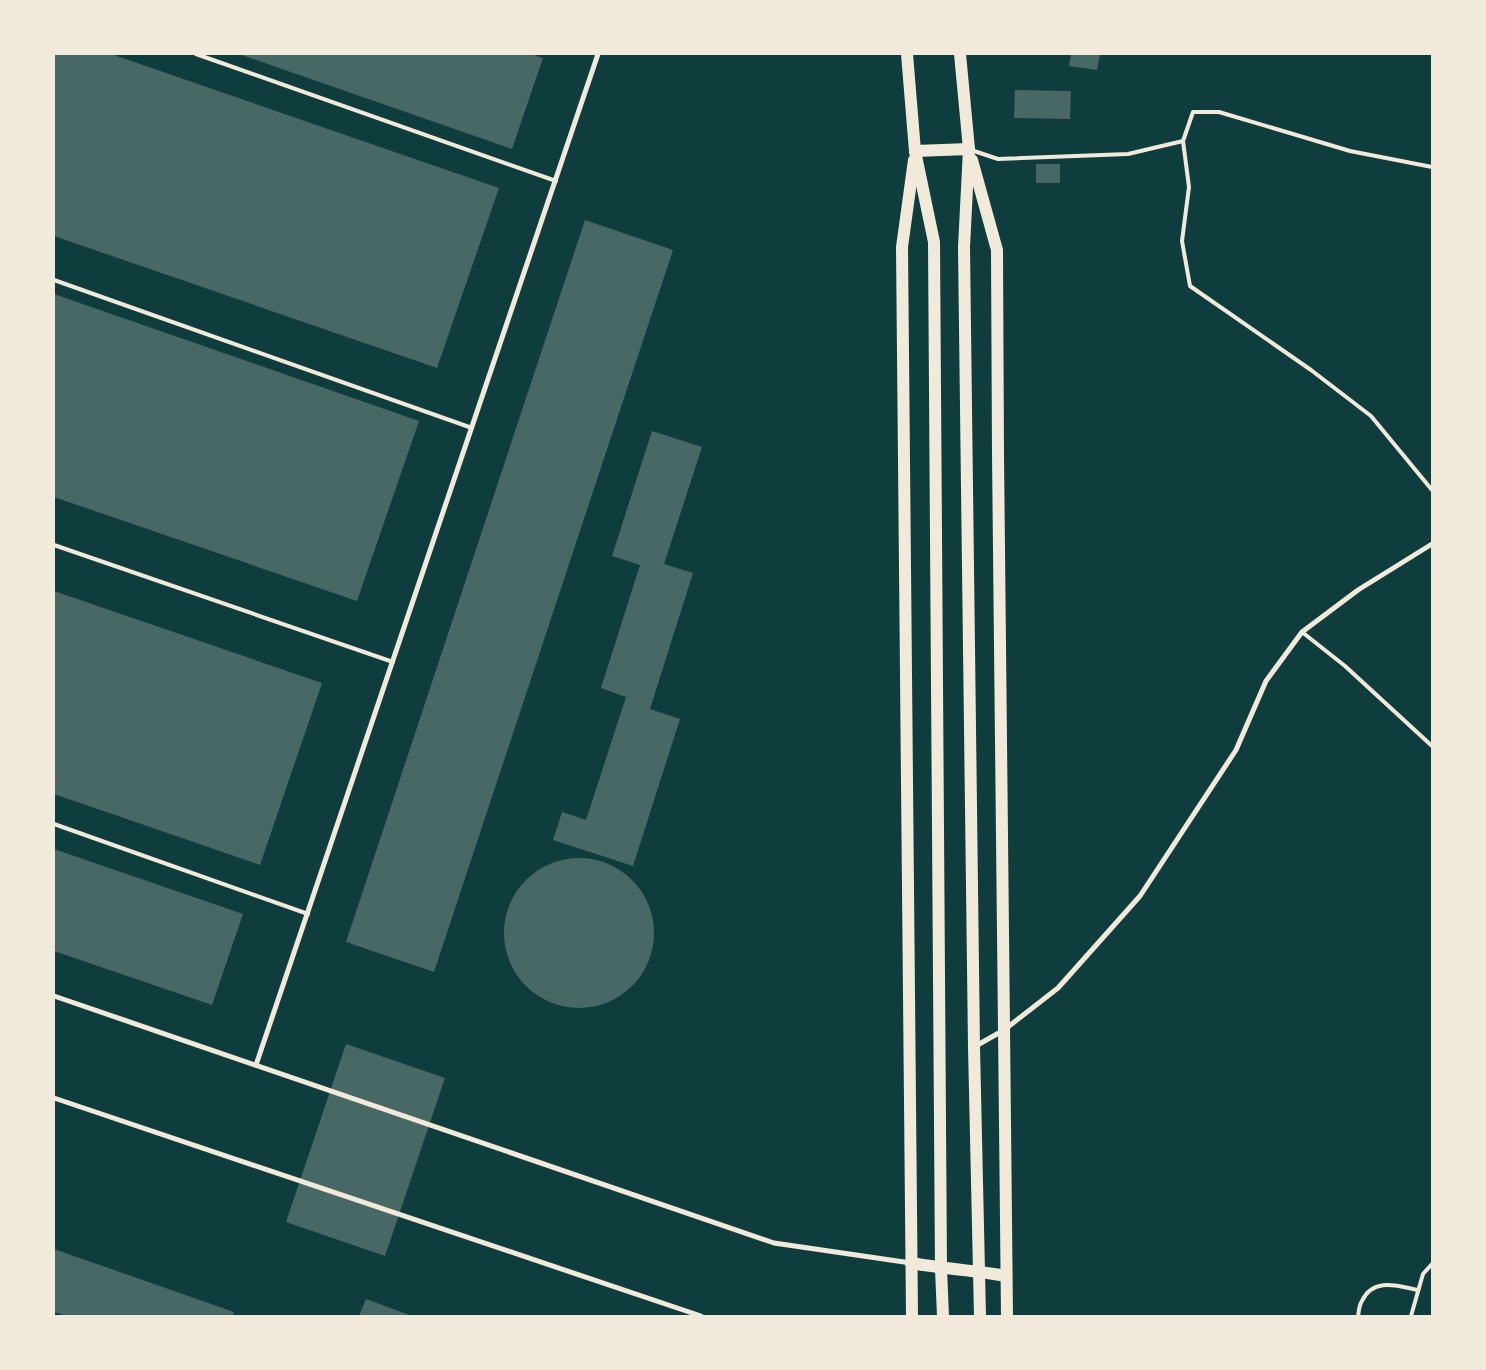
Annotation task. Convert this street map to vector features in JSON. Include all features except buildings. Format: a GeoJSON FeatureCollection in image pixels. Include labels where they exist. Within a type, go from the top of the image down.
{"type":"FeatureCollection","features":[{"type":"Feature","properties":{"kind":"main road"},"geometry":{"type":"LineString","coordinates":[[907,54],[915,151],[934,242],[941,1269],[943,1316]]}},
{"type":"Feature","properties":{"kind":"main road"},"geometry":{"type":"LineString","coordinates":[[960,54],[969,149],[964,247],[974,1047],[980,1316]]}},
{"type":"Feature","properties":{"kind":"main road"},"geometry":{"type":"LineString","coordinates":[[915,151],[969,149]]}},
{"type":"Feature","properties":{"kind":"main road"},"geometry":{"type":"LineString","coordinates":[[969,149],[997,250],[1007,1316]]}},
{"type":"Feature","properties":{"kind":"main road"},"geometry":{"type":"LineString","coordinates":[[912,1316],[902,247],[915,151]]}},
{"type":"Feature","properties":{"kind":"main road"},"geometry":{"type":"LineString","coordinates":[[911,1263],[941,1269],[979,1270],[1006,1276]]}},
{"type":"Feature","properties":{"kind":"street"},"geometry":{"type":"LineString","coordinates":[[256,1065],[598,54]]}},
{"type":"Feature","properties":{"kind":"street"},"geometry":{"type":"LineString","coordinates":[[974,1047],[1004,1030],[1058,988],[1140,896],[1236,750],[1266,681],[1302,632],[1358,590],[1432,544]]}},
{"type":"Feature","properties":{"kind":"street"},"geometry":{"type":"LineString","coordinates":[[54,996],[774,1243],[911,1263]]}},
{"type":"Feature","properties":{"kind":"street"},"geometry":{"type":"LineString","coordinates":[[54,1098],[701,1316]]}},
{"type":"Feature","properties":{"kind":"lane"},"geometry":{"type":"LineString","coordinates":[[196,54],[556,180]]}},
{"type":"Feature","properties":{"kind":"lane"},"geometry":{"type":"LineString","coordinates":[[1432,167],[1350,152],[1220,112],[1193,112],[1183,141],[1189,187],[1182,240],[1190,286],[1311,370],[1371,416],[1432,490]]}},
{"type":"Feature","properties":{"kind":"lane"},"geometry":{"type":"LineString","coordinates":[[969,149],[998,159],[1128,154],[1183,141]]}},
{"type":"Feature","properties":{"kind":"lane"},"geometry":{"type":"LineString","coordinates":[[54,280],[472,428]]}},
{"type":"Feature","properties":{"kind":"lane"},"geometry":{"type":"LineString","coordinates":[[54,545],[393,662]]}},
{"type":"Feature","properties":{"kind":"lane"},"geometry":{"type":"LineString","coordinates":[[1302,632],[1344,666],[1432,746]]}},
{"type":"Feature","properties":{"kind":"lane"},"geometry":{"type":"LineString","coordinates":[[54,824],[308,914]]}},
{"type":"Feature","properties":{"kind":"lane"},"geometry":{"type":"LineString","coordinates":[[1411,1316],[1423,1274],[1432,1264]]}},
{"type":"Feature","properties":{"kind":"lane"},"geometry":{"type":"LineString","coordinates":[[1358,1316],[1362,1300],[1372,1288],[1383,1284],[1418,1290]]}}]}
